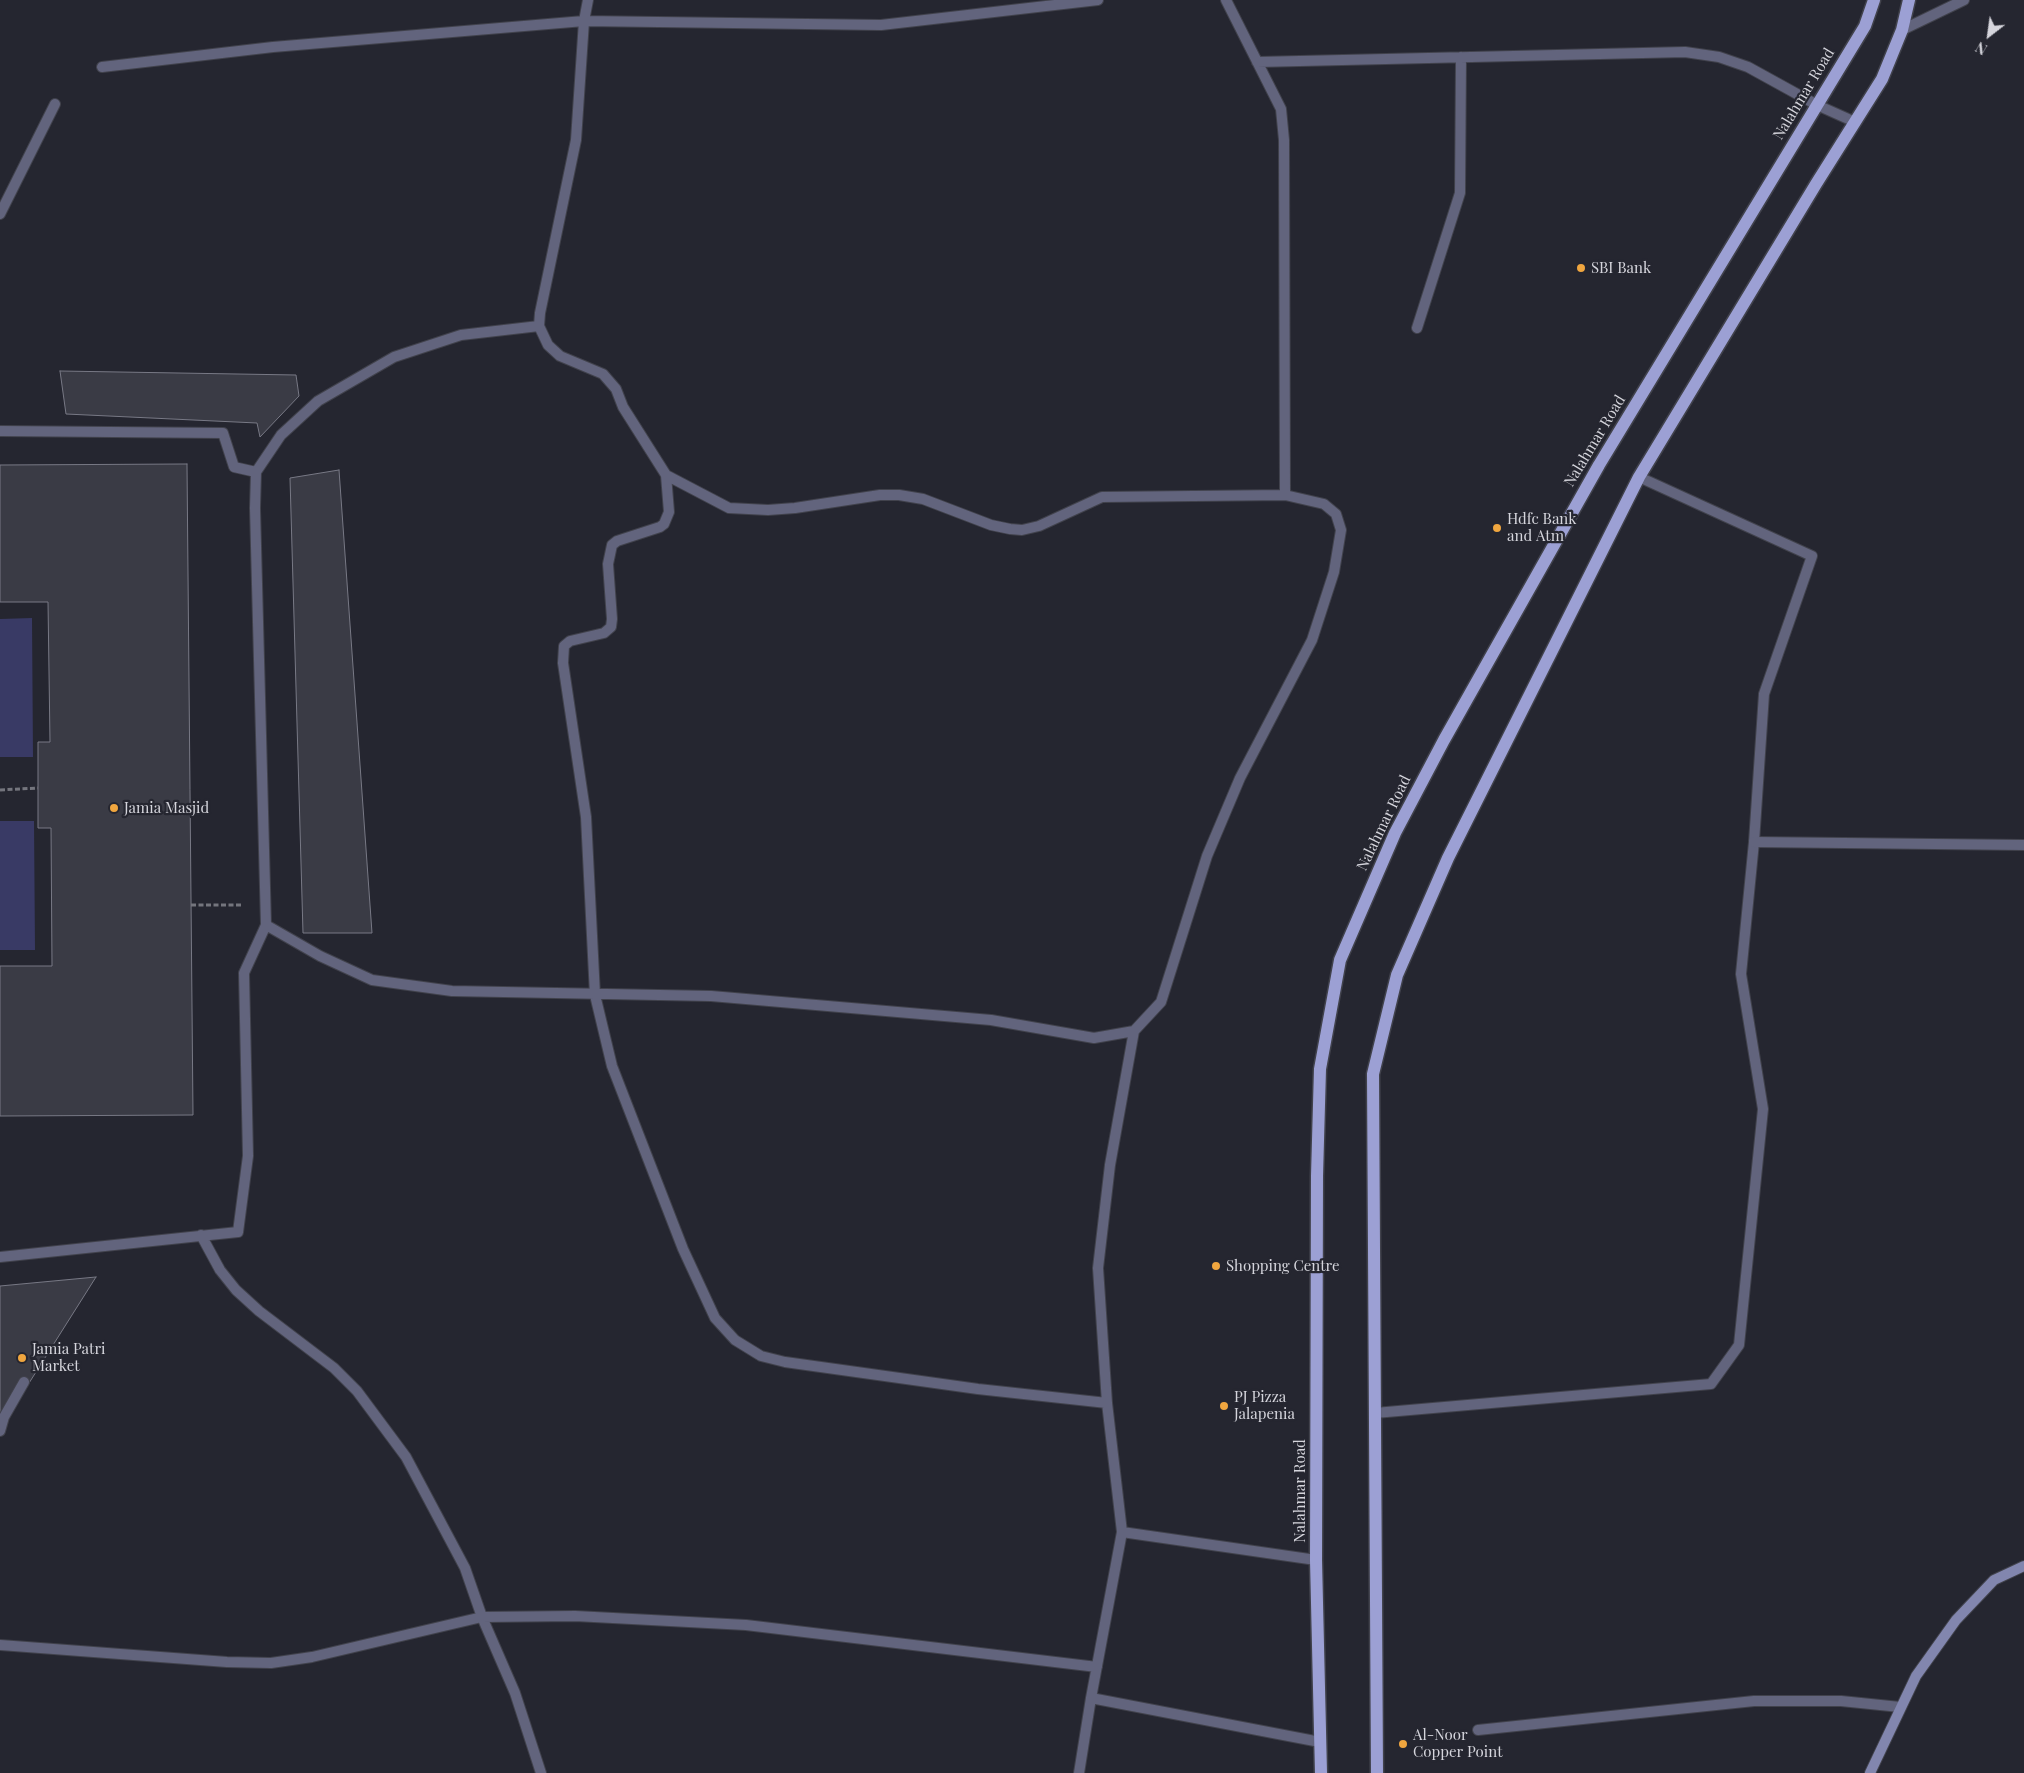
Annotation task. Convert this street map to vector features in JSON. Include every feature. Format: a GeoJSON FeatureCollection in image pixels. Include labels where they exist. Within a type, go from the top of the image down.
{"type":"FeatureCollection","features":[{"type":"Feature","properties":{"kind":"main road","name":"Nalahmar Road"},"geometry":{"type":"LineString","coordinates":[[1321,1773],[1316,1560],[1317,1176],[1320,1069],[1340,960],[1395,833],[1444,740],[1599,465],[1865,26],[1874,0]]}},
{"type":"Feature","properties":{"kind":"main road"},"geometry":{"type":"LineString","coordinates":[[1377,1773],[1373,1074],[1397,975],[1448,858],[1639,477],[1882,79],[1902,30],[1909,0]]}},
{"type":"Feature","properties":{"kind":"street"},"geometry":{"type":"LineString","coordinates":[[588,0],[584,21],[576,140],[540,313],[539,326],[548,346],[560,356],[603,374],[616,389],[623,407],[666,476],[669,512],[664,524],[660,527],[617,541],[612,545],[608,564],[611,627],[604,633],[570,641],[564,646],[563,654],[586,817],[595,995],[612,1066],[683,1249],[715,1318],[735,1340],[761,1356],[785,1362],[978,1389],[1108,1403]]}},
{"type":"Feature","properties":{"kind":"street"},"geometry":{"type":"LineString","coordinates":[[102,67],[273,47],[584,21],[881,25],[1098,0]]}},
{"type":"Feature","properties":{"kind":"street"},"geometry":{"type":"LineString","coordinates":[[1226,0],[1281,109],[1284,140],[1285,495]]}},
{"type":"Feature","properties":{"kind":"street"},"geometry":{"type":"LineString","coordinates":[[1902,30],[1964,0]]}},
{"type":"Feature","properties":{"kind":"street"},"geometry":{"type":"LineString","coordinates":[[1258,62],[1685,52],[1719,57],[1748,67],[1817,105],[1855,122]]}},
{"type":"Feature","properties":{"kind":"street"},"geometry":{"type":"LineString","coordinates":[[1417,328],[1460,193],[1461,57]]}},
{"type":"Feature","properties":{"kind":"street"},"geometry":{"type":"LineString","coordinates":[[0,214],[55,104]]}},
{"type":"Feature","properties":{"kind":"street"},"geometry":{"type":"LineString","coordinates":[[0,1257],[238,1232],[248,1156],[244,973],[266,925],[255,508],[256,472],[281,435],[318,401],[394,356],[461,336],[539,326]]}},
{"type":"Feature","properties":{"kind":"street"},"geometry":{"type":"LineString","coordinates":[[0,431],[223,433],[234,467],[256,472]]}},
{"type":"Feature","properties":{"kind":"street"},"geometry":{"type":"LineString","coordinates":[[666,476],[729,508],[768,510],[795,508],[900,495],[923,499],[991,525],[1022,530],[1039,526],[1102,497],[1285,495],[1324,504],[1336,514],[1342,530],[1334,572],[1312,640],[1240,778],[1207,856],[1161,1002],[1134,1031],[1110,1165],[1098,1268],[1108,1403],[1122,1532],[1079,1773]]}},
{"type":"Feature","properties":{"kind":"street"},"geometry":{"type":"LineString","coordinates":[[1376,1412],[1711,1384],[1739,1345],[1763,1109],[1741,974],[1754,842],[1764,694],[1812,556],[1639,477]]}},
{"type":"Feature","properties":{"kind":"street"},"geometry":{"type":"LineString","coordinates":[[1754,842],[2024,846]]}},
{"type":"Feature","properties":{"kind":"street"},"geometry":{"type":"LineString","coordinates":[[266,925],[320,956],[372,980],[452,992],[711,996],[991,1020],[1094,1038],[1134,1031]]}},
{"type":"Feature","properties":{"kind":"street"},"geometry":{"type":"LineString","coordinates":[[201,1235],[220,1270],[236,1290],[259,1311],[334,1368],[357,1390],[406,1457],[465,1568],[482,1617],[514,1693],[541,1773]]}},
{"type":"Feature","properties":{"kind":"street"},"geometry":{"type":"LineString","coordinates":[[0,1431],[4,1417],[24,1382]]}},
{"type":"Feature","properties":{"kind":"street"},"geometry":{"type":"LineString","coordinates":[[1122,1532],[1316,1560]]}},
{"type":"Feature","properties":{"kind":"street"},"geometry":{"type":"LineString","coordinates":[[1870,1773],[1916,1676],[1956,1620],[1994,1580],[2024,1566]]}},
{"type":"Feature","properties":{"kind":"street"},"geometry":{"type":"LineString","coordinates":[[0,1645],[227,1662],[271,1663],[312,1657],[482,1617],[575,1616],[746,1625],[1097,1667]]}},
{"type":"Feature","properties":{"kind":"street"},"geometry":{"type":"LineString","coordinates":[[1091,1698],[1320,1742]]}},
{"type":"Feature","properties":{"kind":"street"},"geometry":{"type":"LineString","coordinates":[[1478,1730],[1754,1701],[1841,1701],[1900,1708]]}},
{"type":"Feature","properties":{"kind":"path"},"geometry":{"type":"LineString","coordinates":[[0,790],[38,788]]}},
{"type":"Feature","properties":{"kind":"path"},"geometry":{"type":"LineString","coordinates":[[191,905],[264,906]]}},
{"type":"Feature","properties":{"kind":"shaded area"},"geometry":{"type":"Polygon","coordinates":[[[32,618],[33,757],[0,757],[0,619],[32,618]]]}},
{"type":"Feature","properties":{"kind":"shaded area"},"geometry":{"type":"Polygon","coordinates":[[[0,821],[34,821],[35,950],[0,950],[0,821]]]}},
{"type":"Feature","properties":{"kind":"building"},"geometry":{"type":"Polygon","coordinates":[[[60,371],[296,375],[299,396],[260,437],[257,423],[66,414],[60,371]]]}},
{"type":"Feature","properties":{"kind":"building","name":"Jamia Masjid"},"geometry":{"type":"Polygon","coordinates":[[[187,464],[193,1115],[0,1116],[0,966],[52,966],[51,828],[38,828],[38,742],[50,742],[48,602],[0,602],[0,465],[187,464]]]}},
{"type":"Feature","properties":{"kind":"building"},"geometry":{"type":"Polygon","coordinates":[[[339,470],[372,933],[303,933],[290,478],[339,470]]]}},
{"type":"Feature","properties":{"kind":"building","name":"Jamia Patri Market"},"geometry":{"type":"Polygon","coordinates":[[[96,1277],[0,1429],[0,1286],[96,1277]]]}},
{"type":"Feature","properties":{"kind":"place","name":"SBI Bank"},"geometry":{"type":"Point","coordinates":[1581,268]}},
{"type":"Feature","properties":{"kind":"place","name":"Hdfc Bank and Atm"},"geometry":{"type":"Point","coordinates":[1497,528]}},
{"type":"Feature","properties":{"kind":"place","name":"Jamia Masjid"},"geometry":{"type":"Point","coordinates":[114,808]}},
{"type":"Feature","properties":{"kind":"place","name":"Shopping Centre"},"geometry":{"type":"Point","coordinates":[1216,1266]}},
{"type":"Feature","properties":{"kind":"place","name":"Jamia Patri Market"},"geometry":{"type":"Point","coordinates":[22,1358]}},
{"type":"Feature","properties":{"kind":"place","name":"PJ Pizza Jalapenia"},"geometry":{"type":"Point","coordinates":[1224,1406]}},
{"type":"Feature","properties":{"kind":"place","name":"Al-Noor Copper Point"},"geometry":{"type":"Point","coordinates":[1403,1744]}}]}
